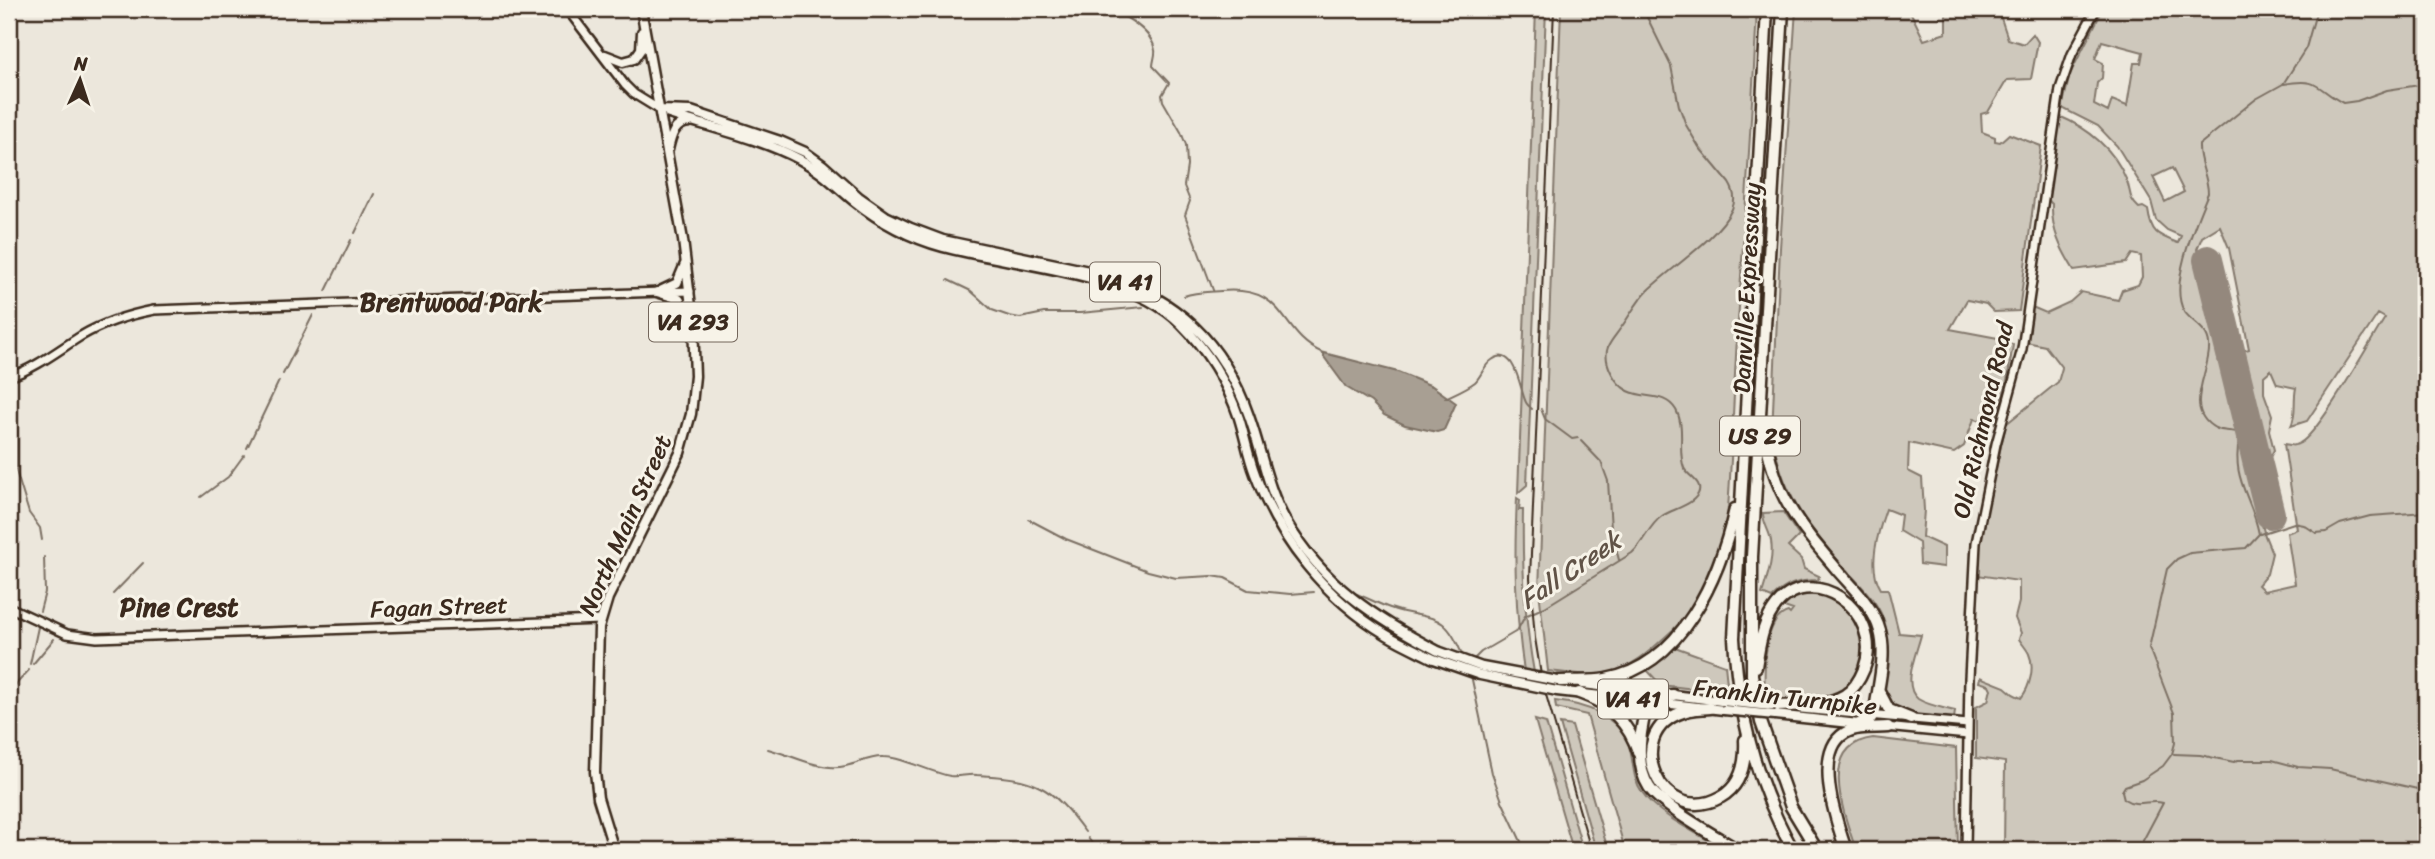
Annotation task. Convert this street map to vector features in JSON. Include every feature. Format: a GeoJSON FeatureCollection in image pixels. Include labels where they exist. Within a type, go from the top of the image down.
{"type":"FeatureCollection","features":[{"type":"Feature","properties":{"kind":"highway","name":"Danville Expressway"},"geometry":{"type":"LineString","coordinates":[[1767,9],[1734,638],[1744,722],[1760,778],[1775,816],[1793,850]]}},
{"type":"Feature","properties":{"kind":"highway","name":"Danville Expressway"},"geometry":{"type":"LineString","coordinates":[[1783,9],[1750,628],[1756,706],[1791,807],[1817,850]]}},
{"type":"Feature","properties":{"kind":"highway"},"geometry":{"type":"LineString","coordinates":[[1762,395],[1767,446],[1784,499],[1805,532],[1864,601],[1877,622],[1882,643],[1874,716],[1860,724]]}},
{"type":"Feature","properties":{"kind":"highway"},"geometry":{"type":"LineString","coordinates":[[1557,686],[1621,675],[1649,660],[1678,634],[1702,602],[1720,562],[1728,539],[1741,467]]}},
{"type":"Feature","properties":{"kind":"highway"},"geometry":{"type":"LineString","coordinates":[[1756,706],[1759,647],[1773,610],[1788,597],[1806,589],[1827,591],[1845,600],[1858,616],[1867,641],[1865,665],[1856,685],[1845,695],[1823,704],[1773,711]]}},
{"type":"Feature","properties":{"kind":"highway"},"geometry":{"type":"LineString","coordinates":[[1878,687],[1889,710],[1911,719]]}},
{"type":"Feature","properties":{"kind":"highway"},"geometry":{"type":"LineString","coordinates":[[1578,693],[1605,704],[1630,731],[1646,783],[1657,797],[1738,850]]}},
{"type":"Feature","properties":{"kind":"highway"},"geometry":{"type":"LineString","coordinates":[[1640,758],[1649,701],[1660,696],[1673,695]]}},
{"type":"Feature","properties":{"kind":"highway"},"geometry":{"type":"LineString","coordinates":[[1710,708],[1673,716],[1655,736],[1651,752],[1653,774],[1662,787],[1676,798],[1686,802],[1704,803],[1732,788],[1743,767],[1744,722]]}},
{"type":"Feature","properties":{"kind":"highway"},"geometry":{"type":"LineString","coordinates":[[1846,850],[1833,807],[1830,756],[1837,741],[1847,732],[1860,728],[1888,727]]}},
{"type":"Feature","properties":{"kind":"main road","name":"Franklin Turnpike"},"geometry":{"type":"LineString","coordinates":[[567,9],[634,94],[660,110],[777,149],[801,160],[884,223],[909,236],[942,247],[1097,280],[1126,289],[1154,303],[1179,322],[1201,346],[1215,367],[1239,419],[1254,472],[1269,509],[1291,545],[1314,575],[1348,607],[1386,634],[1480,676],[1557,686],[1673,695],[1723,705],[1860,724],[1968,735]]}},
{"type":"Feature","properties":{"kind":"main road","name":"Old Richmond Road"},"geometry":{"type":"LineString","coordinates":[[1966,850],[1973,587],[1978,529],[1996,444],[2022,349],[2058,96],[2067,65],[2096,9]]}},
{"type":"Feature","properties":{"kind":"main road"},"geometry":{"type":"LineString","coordinates":[[605,55],[623,62],[634,59],[640,48],[641,12]]}},
{"type":"Feature","properties":{"kind":"main road","name":"North Main Street"},"geometry":{"type":"LineString","coordinates":[[614,850],[598,798],[595,772],[597,650],[601,620],[609,597],[674,468],[685,438],[694,389],[693,326],[686,257],[641,12]]}},
{"type":"Feature","properties":{"kind":"main road","name":"Franklin Turnpike"},"geometry":{"type":"LineString","coordinates":[[660,110],[691,111],[805,152],[833,172],[859,197],[886,216],[911,228],[943,240],[1102,274],[1128,282],[1171,305],[1208,340],[1223,362],[1249,415],[1265,474],[1278,504],[1307,553],[1338,587],[1354,600],[1436,655]]}},
{"type":"Feature","properties":{"kind":"main road"},"geometry":{"type":"LineString","coordinates":[[667,153],[674,130],[685,122],[696,122]]}},
{"type":"Feature","properties":{"kind":"main road"},"geometry":{"type":"LineString","coordinates":[[657,292],[670,288],[678,281],[686,257]]}},
{"type":"Feature","properties":{"kind":"main road"},"geometry":{"type":"LineString","coordinates":[[9,377],[43,362],[97,328],[154,310],[690,291]]}},
{"type":"Feature","properties":{"kind":"main road"},"geometry":{"type":"LineString","coordinates":[[657,292],[679,299],[693,326]]}},
{"type":"Feature","properties":{"kind":"main road","name":"Fagan Street"},"geometry":{"type":"LineString","coordinates":[[9,607],[67,634],[86,637],[601,620]]}},
{"type":"Feature","properties":{"kind":"main road","name":"Franklin Turnpike"},"geometry":{"type":"LineString","coordinates":[[1557,686],[1578,693],[1710,708],[1723,705]]}},
{"type":"Feature","properties":{"kind":"main road","name":"Franklin Turnpike"},"geometry":{"type":"LineString","coordinates":[[1773,711],[1968,724]]}},
{"type":"Feature","properties":{"kind":"shaded area"},"geometry":{"type":"Polygon","coordinates":[[[1536,9],[1546,9],[1527,485],[1518,493],[1536,9]]]}},
{"type":"Feature","properties":{"kind":"shaded area"},"geometry":{"type":"Polygon","coordinates":[[[1561,9],[1757,9],[1729,496],[1722,544],[1715,567],[1703,589],[1673,630],[1633,663],[1611,672],[1595,674],[1548,671],[1539,590],[1561,9]]]}},
{"type":"Feature","properties":{"kind":"shaded area"},"geometry":{"type":"Polygon","coordinates":[[[1796,9],[1909,9],[1924,40],[1946,33],[1946,9],[1998,9],[2008,39],[2024,44],[2033,34],[2038,42],[2031,79],[2007,80],[1988,112],[1981,114],[1982,132],[1995,137],[1995,141],[2000,142],[2009,134],[2041,146],[2019,311],[1994,312],[1986,304],[1967,300],[1950,329],[2003,339],[2013,345],[2006,387],[1994,423],[1974,419],[1964,446],[1954,453],[1909,443],[1908,471],[1922,478],[1922,537],[1944,547],[1944,567],[1920,564],[1919,543],[1899,531],[1901,515],[1886,509],[1875,549],[1877,580],[1881,589],[1888,589],[1899,633],[1921,635],[1910,678],[1913,693],[1926,703],[1955,711],[1954,719],[1910,714],[1889,701],[1885,684],[1886,628],[1880,611],[1807,522],[1789,490],[1776,455],[1772,434],[1780,248],[1796,9]]]}},
{"type":"Feature","properties":{"kind":"shaded area"},"geometry":{"type":"Polygon","coordinates":[[[2103,9],[2426,9],[2426,850],[2004,850],[2005,762],[1976,758],[1976,707],[1988,701],[1991,689],[1989,685],[1979,682],[1980,677],[2005,687],[2021,698],[2029,683],[2032,665],[2028,652],[2019,639],[2021,633],[2015,618],[2019,602],[2019,581],[1977,575],[1979,543],[2006,424],[2058,382],[2062,368],[2045,346],[2026,342],[2032,307],[2046,313],[2070,302],[2081,292],[2118,300],[2122,290],[2138,285],[2142,277],[2141,256],[2132,254],[2126,263],[2074,270],[2065,254],[2055,231],[2052,204],[2048,200],[2059,116],[2090,133],[2115,158],[2133,201],[2139,208],[2148,210],[2156,232],[2178,243],[2181,236],[2167,230],[2156,220],[2151,201],[2117,146],[2098,126],[2062,108],[2070,74],[2103,9]],[[2102,41],[2095,59],[2103,63],[2102,78],[2097,83],[2094,105],[2108,112],[2112,100],[2127,106],[2134,63],[2141,63],[2143,52],[2102,41]],[[2172,168],[2153,177],[2165,202],[2184,192],[2172,168]],[[2220,226],[2202,237],[2197,249],[2209,315],[2265,536],[2272,553],[2267,574],[2258,585],[2264,591],[2295,584],[2287,533],[2297,529],[2284,444],[2300,443],[2309,435],[2344,386],[2385,318],[2378,314],[2307,421],[2291,426],[2296,388],[2277,384],[2271,370],[2264,376],[2264,393],[2272,415],[2269,430],[2274,450],[2270,457],[2242,351],[2249,349],[2229,248],[2220,226]]]}},
{"type":"Feature","properties":{"kind":"shaded area"},"geometry":{"type":"Polygon","coordinates":[[[1324,353],[1398,372],[1432,386],[1456,403],[1444,430],[1437,432],[1405,425],[1384,415],[1371,402],[1346,387],[1324,357],[1324,353]]]}},
{"type":"Feature","properties":{"kind":"shaded area"},"geometry":{"type":"Polygon","coordinates":[[[1517,498],[1520,500],[1519,510],[1523,510],[1524,591],[1534,672],[1524,671],[1519,627],[1517,498]]]}},
{"type":"Feature","properties":{"kind":"shaded area"},"geometry":{"type":"Polygon","coordinates":[[[1783,512],[1799,536],[1788,547],[1801,559],[1804,569],[1819,576],[1818,580],[1787,586],[1772,598],[1762,594],[1772,554],[1763,513],[1783,512]]]}},
{"type":"Feature","properties":{"kind":"shaded area"},"geometry":{"type":"Polygon","coordinates":[[[1811,593],[1830,598],[1845,609],[1855,624],[1860,640],[1861,658],[1856,674],[1845,688],[1829,697],[1814,701],[1765,697],[1765,662],[1769,636],[1780,617],[1793,610],[1781,606],[1796,596],[1811,593]]]}},
{"type":"Feature","properties":{"kind":"shaded area"},"geometry":{"type":"Polygon","coordinates":[[[1675,647],[1725,665],[1728,693],[1661,685],[1646,669],[1664,659],[1675,647]]]}},
{"type":"Feature","properties":{"kind":"shaded area"},"geometry":{"type":"Polygon","coordinates":[[[1555,701],[1588,708],[1617,726],[1629,746],[1639,787],[1649,801],[1669,817],[1725,850],[1625,850],[1587,715],[1556,708],[1555,701]]]}},
{"type":"Feature","properties":{"kind":"shaded area"},"geometry":{"type":"Polygon","coordinates":[[[1535,720],[1546,723],[1583,850],[1573,850],[1535,720]]]}},
{"type":"Feature","properties":{"kind":"shaded area"},"geometry":{"type":"Polygon","coordinates":[[[1560,724],[1572,726],[1608,850],[1596,850],[1560,724]]]}},
{"type":"Feature","properties":{"kind":"shaded area"},"geometry":{"type":"Polygon","coordinates":[[[1873,738],[1956,748],[1958,850],[1856,850],[1842,802],[1840,768],[1845,754],[1855,743],[1873,738]]]}},
{"type":"Feature","properties":{"kind":"waterway"},"geometry":{"type":"LineString","coordinates":[[1110,9],[1130,20],[1149,37],[1155,50],[1153,66],[1169,83],[1162,95],[1163,101],[1186,145],[1184,186],[1190,201],[1185,215],[1213,290]]}},
{"type":"Feature","properties":{"kind":"waterway","name":"Fall Creek"},"geometry":{"type":"LineString","coordinates":[[1472,661],[1481,652],[1517,631],[1525,616],[1545,607],[1632,553],[1657,520],[1691,502],[1698,494],[1699,486],[1686,471],[1682,461],[1680,424],[1676,410],[1662,399],[1627,390],[1618,383],[1607,360],[1609,344],[1644,295],[1717,230],[1726,220],[1734,202],[1729,183],[1699,147],[1686,125],[1679,106],[1671,66],[1643,9]]}},
{"type":"Feature","properties":{"kind":"waterway"},"geometry":{"type":"LineString","coordinates":[[1647,16],[1656,9]]}},
{"type":"Feature","properties":{"kind":"waterway"},"geometry":{"type":"LineString","coordinates":[[2138,850],[2163,803],[2129,802],[2124,799],[2122,791],[2125,786],[2142,780],[2163,766],[2172,754],[2175,743],[2174,713],[2149,648],[2167,569],[2177,559],[2190,553],[2246,548],[2259,534],[2240,475],[2240,433],[2215,428],[2205,420],[2200,411],[2200,389],[2209,354],[2208,338],[2184,311],[2180,299],[2179,285],[2186,252],[2208,193],[2199,145],[2256,99],[2283,84],[2306,48],[2317,9]]}},
{"type":"Feature","properties":{"kind":"waterway"},"geometry":{"type":"LineString","coordinates":[[2284,84],[2311,83],[2343,103],[2387,90],[2426,84]]}},
{"type":"Feature","properties":{"kind":"waterway"},"geometry":{"type":"LineString","coordinates":[[355,233],[374,194]]}},
{"type":"Feature","properties":{"kind":"waterway"},"geometry":{"type":"LineString","coordinates":[[326,291],[351,240]]}},
{"type":"Feature","properties":{"kind":"waterway"},"geometry":{"type":"LineString","coordinates":[[948,280],[971,291],[992,310],[1020,318],[1044,313],[1080,313],[1143,307]]}},
{"type":"Feature","properties":{"kind":"waterway"},"geometry":{"type":"LineString","coordinates":[[1184,296],[1221,291],[1243,291],[1259,295],[1271,303],[1308,344],[1323,353]]}},
{"type":"Feature","properties":{"kind":"waterway"},"geometry":{"type":"LineString","coordinates":[[283,374],[313,315]]}},
{"type":"Feature","properties":{"kind":"waterway"},"geometry":{"type":"LineString","coordinates":[[1445,398],[1475,382],[1489,362],[1500,357],[1511,363],[1525,401],[1532,409]]}},
{"type":"Feature","properties":{"kind":"waterway"},"geometry":{"type":"LineString","coordinates":[[247,448],[279,381]]}},
{"type":"Feature","properties":{"kind":"waterway"},"geometry":{"type":"LineString","coordinates":[[9,386],[17,432],[16,471],[29,513],[40,528],[42,540]]}},
{"type":"Feature","properties":{"kind":"waterway"},"geometry":{"type":"LineString","coordinates":[[1541,409],[1545,419],[1572,439],[1578,438]]}},
{"type":"Feature","properties":{"kind":"waterway"},"geometry":{"type":"LineString","coordinates":[[1581,441],[1601,462],[1608,481],[1611,529],[1619,560]]}},
{"type":"Feature","properties":{"kind":"waterway"},"geometry":{"type":"LineString","coordinates":[[201,497],[228,477],[244,455]]}},
{"type":"Feature","properties":{"kind":"waterway"},"geometry":{"type":"LineString","coordinates":[[2260,534],[2294,523],[2304,525],[2316,533],[2326,532],[2340,524],[2370,516],[2426,512]]}},
{"type":"Feature","properties":{"kind":"waterway"},"geometry":{"type":"LineString","coordinates":[[1028,519],[1066,539],[1148,571],[1176,578],[1225,578],[1248,590],[1290,594],[1314,592]]}},
{"type":"Feature","properties":{"kind":"waterway"},"geometry":{"type":"LineString","coordinates":[[40,611],[45,592],[44,557]]}},
{"type":"Feature","properties":{"kind":"waterway"},"geometry":{"type":"LineString","coordinates":[[113,594],[143,563]]}},
{"type":"Feature","properties":{"kind":"waterway"},"geometry":{"type":"LineString","coordinates":[[1354,593],[1390,608],[1426,616],[1442,623],[1456,641],[1463,657]]}},
{"type":"Feature","properties":{"kind":"waterway"},"geometry":{"type":"LineString","coordinates":[[30,664],[38,627]]}},
{"type":"Feature","properties":{"kind":"waterway"},"geometry":{"type":"LineString","coordinates":[[33,664],[54,639]]}},
{"type":"Feature","properties":{"kind":"waterway"},"geometry":{"type":"LineString","coordinates":[[9,692],[29,670]]}},
{"type":"Feature","properties":{"kind":"waterway","name":"Fall Creek"},"geometry":{"type":"LineString","coordinates":[[1471,675],[1492,773],[1525,850]]}},
{"type":"Feature","properties":{"kind":"waterway"},"geometry":{"type":"LineString","coordinates":[[768,749],[823,766],[845,766],[883,757],[899,759],[950,776],[997,776],[1028,782],[1051,794],[1085,832]]}},
{"type":"Feature","properties":{"kind":"waterway"},"geometry":{"type":"LineString","coordinates":[[2174,754],[2200,755],[2234,762],[2272,760],[2298,767],[2330,769],[2426,791]]}},
{"type":"Feature","properties":{"kind":"waterway"},"geometry":{"type":"LineString","coordinates":[[1088,838],[1096,849]]}},
{"type":"Feature","properties":{"kind":"waterway"},"geometry":{"type":"LineString","coordinates":[[1502,850],[1522,846]]}},
{"type":"Feature","properties":{"kind":"waterway"},"geometry":{"type":"LineString","coordinates":[[1096,850],[1108,847],[1198,850]]}},
{"type":"Feature","properties":{"kind":"runway"},"geometry":{"type":"LineString","coordinates":[[2208,260],[2270,514]]}},
{"type":"Feature","properties":{"kind":"railway"},"geometry":{"type":"LineString","coordinates":[[1554,9],[1530,578],[1542,681],[1591,850]]}},
{"type":"Feature","properties":{"kind":"district","name":"Brentwood Park"},"geometry":{"type":"Point","coordinates":[451,302]}},
{"type":"Feature","properties":{"kind":"district","name":"Pine Crest"},"geometry":{"type":"Point","coordinates":[179,607]}}]}
